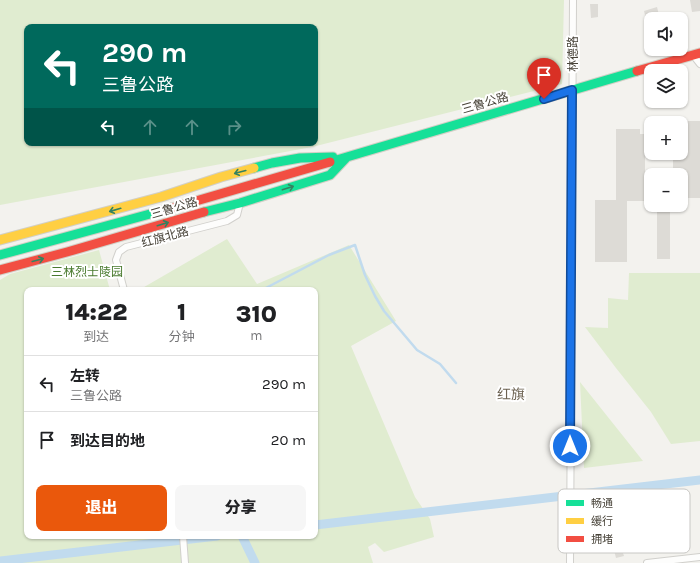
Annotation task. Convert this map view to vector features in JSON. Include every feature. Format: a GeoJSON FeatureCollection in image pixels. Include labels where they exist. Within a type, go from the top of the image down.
{"type":"FeatureCollection","features":[{"type":"Feature","properties":{"kind":"main road","name":"三鲁公路"},"geometry":{"type":"LineString","coordinates":[[0,256],[156,213],[696,54]]}},
{"type":"Feature","properties":{"kind":"main road","name":"三鲁公路"},"geometry":{"type":"LineString","coordinates":[[0,270],[199,213],[240,203],[330,174],[347,157]]}},
{"type":"Feature","properties":{"kind":"main road","name":"三鲁公路"},"geometry":{"type":"LineString","coordinates":[[0,240],[139,203],[221,177],[272,163],[300,158],[347,157]]}},
{"type":"Feature","properties":{"kind":"street","name":"林德路"},"geometry":{"type":"LineString","coordinates":[[570,489],[573,0]]}},
{"type":"Feature","properties":{"kind":"street"},"geometry":{"type":"LineString","coordinates":[[696,54],[700,64]]}},
{"type":"Feature","properties":{"kind":"street","name":"红旗北路"},"geometry":{"type":"LineString","coordinates":[[123,287],[116,260],[119,252],[126,247],[227,221],[237,215],[240,203]]}},
{"type":"Feature","properties":{"kind":"street"},"geometry":{"type":"LineString","coordinates":[[183,539],[185,563]]}},
{"type":"Feature","properties":{"kind":"street"},"geometry":{"type":"LineString","coordinates":[[646,563],[700,557]]}},
{"type":"Feature","properties":{"kind":"green space"},"geometry":{"type":"Polygon","coordinates":[[[0,0],[564,0],[562,84],[318,145],[318,24],[24,24],[24,146],[316,146],[0,205],[0,0]]]}},
{"type":"Feature","properties":{"kind":"green space","name":"三林烈士陵园"},"geometry":{"type":"Polygon","coordinates":[[[227,239],[257,284],[349,245],[396,321],[351,346],[415,497],[430,519],[434,537],[384,552],[375,543],[368,547],[373,563],[0,563],[0,280],[10,274],[99,250],[109,287],[24,287],[24,539],[318,539],[318,287],[144,287],[227,239]]]}},
{"type":"Feature","properties":{"kind":"green space"},"geometry":{"type":"Polygon","coordinates":[[[629,273],[700,273],[700,441],[671,444],[651,412],[585,327],[608,328],[608,298],[628,300],[629,273]]]}},
{"type":"Feature","properties":{"kind":"green space"},"geometry":{"type":"Polygon","coordinates":[[[580,382],[643,461],[584,468],[580,382]]]}},
{"type":"Feature","properties":{"kind":"building"},"geometry":{"type":"Polygon","coordinates":[[[690,0],[700,0],[700,11],[692,12],[690,0]]]}},
{"type":"Feature","properties":{"kind":"building"},"geometry":{"type":"Polygon","coordinates":[[[590,4],[598,4],[598,17],[591,18],[590,4]]]}},
{"type":"Feature","properties":{"kind":"building"},"geometry":{"type":"Polygon","coordinates":[[[657,7],[658,12],[644,12],[657,7]]]}},
{"type":"Feature","properties":{"kind":"building"},"geometry":{"type":"Polygon","coordinates":[[[688,121],[700,121],[700,198],[688,198],[688,168],[673,168],[673,160],[688,160],[688,121]]]}},
{"type":"Feature","properties":{"kind":"building"},"geometry":{"type":"Polygon","coordinates":[[[616,129],[640,129],[640,134],[644,134],[644,201],[627,201],[627,262],[595,262],[595,200],[616,200],[616,129]]]}},
{"type":"Feature","properties":{"kind":"building"},"geometry":{"type":"Polygon","coordinates":[[[657,212],[670,212],[670,259],[657,259],[657,212]]]}},
{"type":"Feature","properties":{"kind":"building"},"geometry":{"type":"Polygon","coordinates":[[[615,553],[623,553],[624,556],[616,558],[615,553]]]}},
{"type":"Feature","properties":{"kind":"waterway"},"geometry":{"type":"LineString","coordinates":[[268,287],[329,255],[355,245],[365,275],[384,311],[417,350],[440,364],[456,383]]}},
{"type":"Feature","properties":{"kind":"waterway"},"geometry":{"type":"LineString","coordinates":[[623,489],[700,480]]}},
{"type":"Feature","properties":{"kind":"waterway"},"geometry":{"type":"LineString","coordinates":[[318,525],[558,497]]}},
{"type":"Feature","properties":{"kind":"waterway"},"geometry":{"type":"LineString","coordinates":[[0,561],[191,539]]}},
{"type":"Feature","properties":{"kind":"waterway"},"geometry":{"type":"LineString","coordinates":[[243,539],[255,563]]}},
{"type":"Feature","properties":{"kind":"traffic: fast"},"geometry":{"type":"LineString","coordinates":[[330,162],[637,71]]}},
{"type":"Feature","properties":{"kind":"traffic: fast"},"geometry":{"type":"LineString","coordinates":[[254,168],[300,158],[333,157]]}},
{"type":"Feature","properties":{"kind":"traffic: fast"},"geometry":{"type":"LineString","coordinates":[[204,212],[240,203],[330,175],[346,158]]}},
{"type":"Feature","properties":{"kind":"traffic: fast"},"geometry":{"type":"LineString","coordinates":[[0,255],[172,208]]}},
{"type":"Feature","properties":{"kind":"traffic: slow"},"geometry":{"type":"LineString","coordinates":[[0,240],[161,197],[221,177],[254,168]]}},
{"type":"Feature","properties":{"kind":"traffic: jam"},"geometry":{"type":"LineString","coordinates":[[637,71],[700,53]]}},
{"type":"Feature","properties":{"kind":"traffic: jam"},"geometry":{"type":"LineString","coordinates":[[172,208],[330,162]]}},
{"type":"Feature","properties":{"kind":"traffic: jam"},"geometry":{"type":"LineString","coordinates":[[0,270],[204,212]]}},
{"type":"Feature","properties":{"kind":"district","name":"红旗"},"geometry":{"type":"Point","coordinates":[511,394]}},
{"type":"Feature","properties":{"kind":"route"},"geometry":{"type":"LineString","coordinates":[[544,99],[572,90],[570,446]]}}]}
